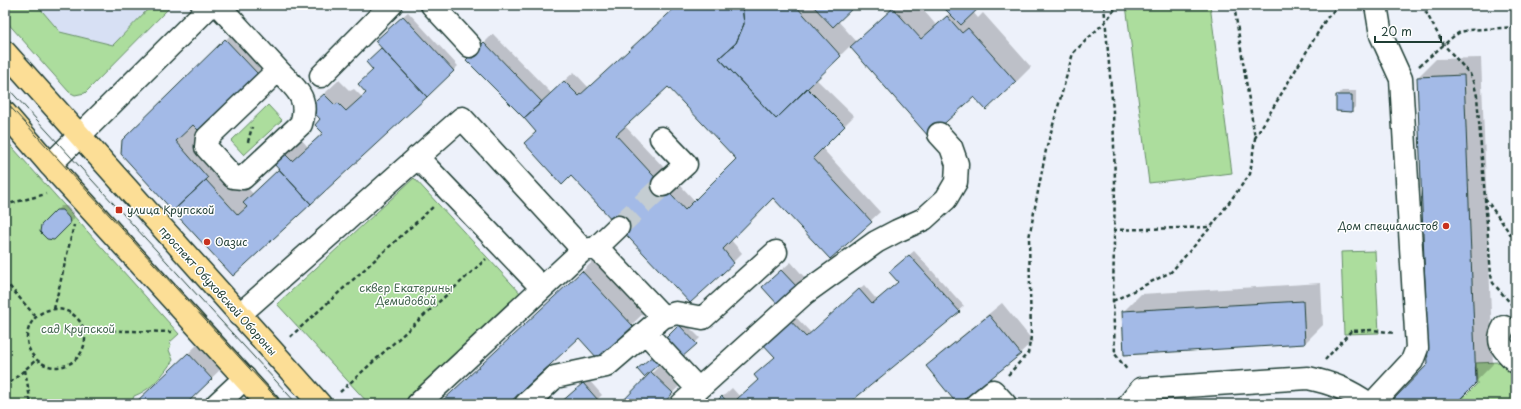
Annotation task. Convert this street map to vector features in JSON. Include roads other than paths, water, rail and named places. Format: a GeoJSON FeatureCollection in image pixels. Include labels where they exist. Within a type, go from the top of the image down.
{"type":"FeatureCollection","features":[{"type":"Feature","properties":{"kind":"main road","name":"проспект Обуховской Обороны"},"geometry":{"type":"LineString","coordinates":[[5,52],[320,404]]}},
{"type":"Feature","properties":{"kind":"main road"},"geometry":{"type":"LineString","coordinates":[[5,113],[268,404]]}},
{"type":"Feature","properties":{"kind":"street"},"geometry":{"type":"LineString","coordinates":[[50,164],[211,5]]}},
{"type":"Feature","properties":{"kind":"street"},"geometry":{"type":"LineString","coordinates":[[218,5],[301,94],[305,112],[301,124],[243,178],[233,177],[206,147],[207,138],[278,70]]}},
{"type":"Feature","properties":{"kind":"street"},"geometry":{"type":"LineString","coordinates":[[321,76],[391,5]]}},
{"type":"Feature","properties":{"kind":"street"},"geometry":{"type":"LineString","coordinates":[[432,5],[470,46]]}},
{"type":"Feature","properties":{"kind":"street"},"geometry":{"type":"LineString","coordinates":[[1127,398],[1308,378],[1330,383],[1353,393],[1370,404],[1412,361],[1417,348],[1402,79],[1382,35],[1376,5]]}},
{"type":"Feature","properties":{"kind":"street"},"geometry":{"type":"LineString","coordinates":[[239,315],[462,118],[590,249],[606,257],[663,317]]}},
{"type":"Feature","properties":{"kind":"street"},"geometry":{"type":"LineString","coordinates":[[682,404],[805,293],[876,242],[897,230],[924,219],[946,199],[956,182],[957,164],[951,147],[939,134]]}},
{"type":"Feature","properties":{"kind":"street"},"geometry":{"type":"LineString","coordinates":[[661,138],[686,164],[663,185]]}},
{"type":"Feature","properties":{"kind":"street"},"geometry":{"type":"LineString","coordinates":[[417,157],[542,288]]}},
{"type":"Feature","properties":{"kind":"street"},"geometry":{"type":"LineString","coordinates":[[418,404],[542,288],[618,227]]}},
{"type":"Feature","properties":{"kind":"street"},"geometry":{"type":"LineString","coordinates":[[526,404],[555,377],[606,366],[663,317],[676,313],[703,318],[776,252]]}},
{"type":"Feature","properties":{"kind":"street"},"geometry":{"type":"LineString","coordinates":[[1510,319],[1500,334],[1500,342],[1503,348],[1516,362]]}},
{"type":"Feature","properties":{"kind":"street"},"geometry":{"type":"LineString","coordinates":[[646,333],[698,389]]}},
{"type":"Feature","properties":{"kind":"street"},"geometry":{"type":"LineString","coordinates":[[217,404],[245,378]]}},
{"type":"Feature","properties":{"kind":"tunnel"},"geometry":{"type":"LineString","coordinates":[[618,227],[663,185]]}},
{"type":"Feature","properties":{"kind":"tram line"},"geometry":{"type":"LineString","coordinates":[[5,85],[297,404]]}},
{"type":"Feature","properties":{"kind":"tram line"},"geometry":{"type":"LineString","coordinates":[[5,101],[282,404]]}},
{"type":"Feature","properties":{"kind":"place","name":"улица Крупской"},"geometry":{"type":"Point","coordinates":[119,210]}},
{"type":"Feature","properties":{"kind":"place","name":"Дом специалистов"},"geometry":{"type":"Point","coordinates":[1446,226]}},
{"type":"Feature","properties":{"kind":"place","name":"Оазис"},"geometry":{"type":"Point","coordinates":[207,242]}},
{"type":"Feature","properties":{"kind":"park label","name":"сквер Екатерины Демидовой"},"geometry":{"type":"Point","coordinates":[406,294]}},
{"type":"Feature","properties":{"kind":"park label","name":"сад Крупской"},"geometry":{"type":"Point","coordinates":[78,329]}}]}
